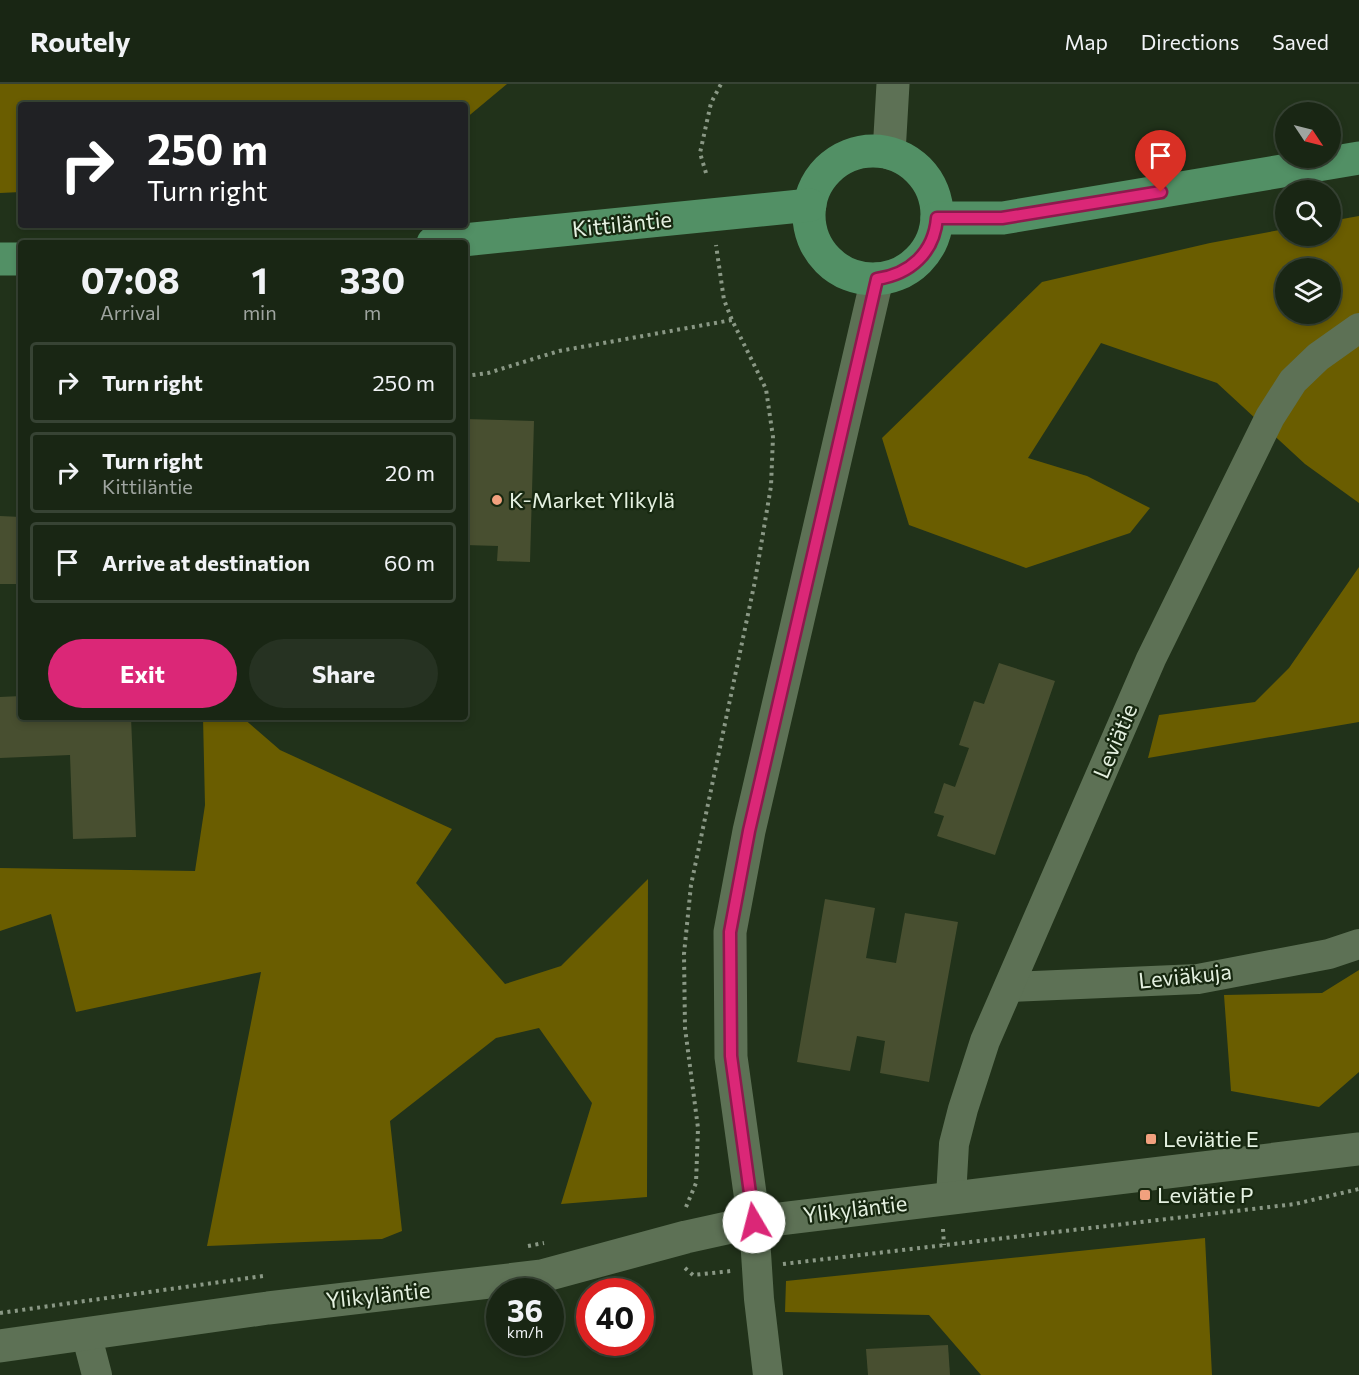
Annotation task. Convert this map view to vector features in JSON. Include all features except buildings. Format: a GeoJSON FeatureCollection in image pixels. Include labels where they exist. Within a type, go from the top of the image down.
{"type":"FeatureCollection","features":[{"type":"Feature","properties":{"kind":"main road"},"geometry":{"type":"LineString","coordinates":[[889,153],[893,84]]}},
{"type":"Feature","properties":{"kind":"main road"},"geometry":{"type":"LineString","coordinates":[[857,153],[889,153],[905,160],[924,177],[935,201],[937,218],[933,237],[918,260],[903,271],[877,279],[866,279],[838,268],[823,254],[813,236],[810,205],[817,185],[838,162],[857,153]]}},
{"type":"Feature","properties":{"kind":"main road"},"geometry":{"type":"LineString","coordinates":[[937,218],[1002,218],[1359,158]]}},
{"type":"Feature","properties":{"kind":"main road","name":"Kittiläntie"},"geometry":{"type":"LineString","coordinates":[[464,240],[810,205]]}},
{"type":"Feature","properties":{"kind":"main road"},"geometry":{"type":"LineString","coordinates":[[0,260],[18,259]]}},
{"type":"Feature","properties":{"kind":"main road"},"geometry":{"type":"LineString","coordinates":[[754,1222],[731,1056],[730,932],[749,831],[877,279]]}},
{"type":"Feature","properties":{"kind":"main road","name":"Ylikyläntie"},"geometry":{"type":"LineString","coordinates":[[0,1346],[268,1308],[542,1276],[686,1253],[754,1222],[1359,1149]]}},
{"type":"Feature","properties":{"kind":"street","name":"Leviätie"},"geometry":{"type":"LineString","coordinates":[[951,1197],[954,1144],[985,1041],[1151,659],[1270,417],[1293,381],[1318,357],[1359,328]]}},
{"type":"Feature","properties":{"kind":"street","name":"Leviäkuja"},"geometry":{"type":"LineString","coordinates":[[1008,987],[1198,979],[1329,954],[1359,944]]}},
{"type":"Feature","properties":{"kind":"street"},"geometry":{"type":"LineString","coordinates":[[754,1222],[768,1375]]}},
{"type":"Feature","properties":{"kind":"street"},"geometry":{"type":"LineString","coordinates":[[86,1333],[96,1375]]}},
{"type":"Feature","properties":{"kind":"path"},"geometry":{"type":"LineString","coordinates":[[706,173],[700,153],[711,103],[721,84]]}},
{"type":"Feature","properties":{"kind":"path"},"geometry":{"type":"LineString","coordinates":[[716,245],[724,300],[766,389],[773,437],[771,486],[755,581],[691,885],[684,954],[685,1028],[698,1128],[696,1183],[685,1209],[686,1253],[693,1275],[1295,1204],[1359,1189]]}},
{"type":"Feature","properties":{"kind":"path"},"geometry":{"type":"LineString","coordinates":[[468,376],[488,373],[559,351],[732,320]]}},
{"type":"Feature","properties":{"kind":"path"},"geometry":{"type":"LineString","coordinates":[[527,1246],[550,1242]]}},
{"type":"Feature","properties":{"kind":"path"},"geometry":{"type":"LineString","coordinates":[[674,1270],[686,1253]]}},
{"type":"Feature","properties":{"kind":"path"},"geometry":{"type":"LineString","coordinates":[[262,1276],[274,1275]]}},
{"type":"Feature","properties":{"kind":"shaded area"},"geometry":{"type":"Polygon","coordinates":[[[0,84],[507,84],[468,116],[468,102],[18,102],[18,192],[0,193],[0,84]]]}},
{"type":"Feature","properties":{"kind":"shaded area"},"geometry":{"type":"Polygon","coordinates":[[[1359,216],[1359,503],[1305,464],[1217,383],[1101,343],[1028,458],[1087,476],[1150,508],[1130,533],[1026,568],[909,525],[882,438],[1042,282],[1210,243],[1275,231],[1275,246],[1341,246],[1341,219],[1359,216]]]}},
{"type":"Feature","properties":{"kind":"shaded area"},"geometry":{"type":"Polygon","coordinates":[[[1359,567],[1359,722],[1148,758],[1159,715],[1255,702],[1289,668],[1359,567]]]}},
{"type":"Feature","properties":{"kind":"shaded area"},"geometry":{"type":"Polygon","coordinates":[[[203,720],[245,720],[280,750],[452,829],[416,883],[505,984],[561,966],[648,879],[647,1197],[561,1204],[592,1103],[539,1028],[496,1038],[390,1121],[402,1231],[382,1239],[207,1246],[261,972],[76,1012],[51,914],[0,931],[0,868],[195,871],[205,805],[203,720]]]}},
{"type":"Feature","properties":{"kind":"shaded area"},"geometry":{"type":"Polygon","coordinates":[[[1359,970],[1359,1072],[1319,1107],[1231,1091],[1224,995],[1322,993],[1359,970]]]}},
{"type":"Feature","properties":{"kind":"shaded area"},"geometry":{"type":"Polygon","coordinates":[[[1205,1238],[1212,1375],[981,1375],[929,1315],[785,1312],[786,1281],[1205,1238]]]}},
{"type":"Feature","properties":{"kind":"place","name":"K-Market Ylikylä"},"geometry":{"type":"Point","coordinates":[497,500]}},
{"type":"Feature","properties":{"kind":"place","name":"Leviätie E"},"geometry":{"type":"Point","coordinates":[1151,1139]}},
{"type":"Feature","properties":{"kind":"place","name":"Leviätie P"},"geometry":{"type":"Point","coordinates":[1145,1195]}},
{"type":"Feature","properties":{"kind":"route"},"geometry":{"type":"LineString","coordinates":[[754,1222],[731,1056],[730,932],[749,831],[877,279],[895,275],[918,260],[933,237],[937,218],[1002,218],[1161,192]]}}]}
